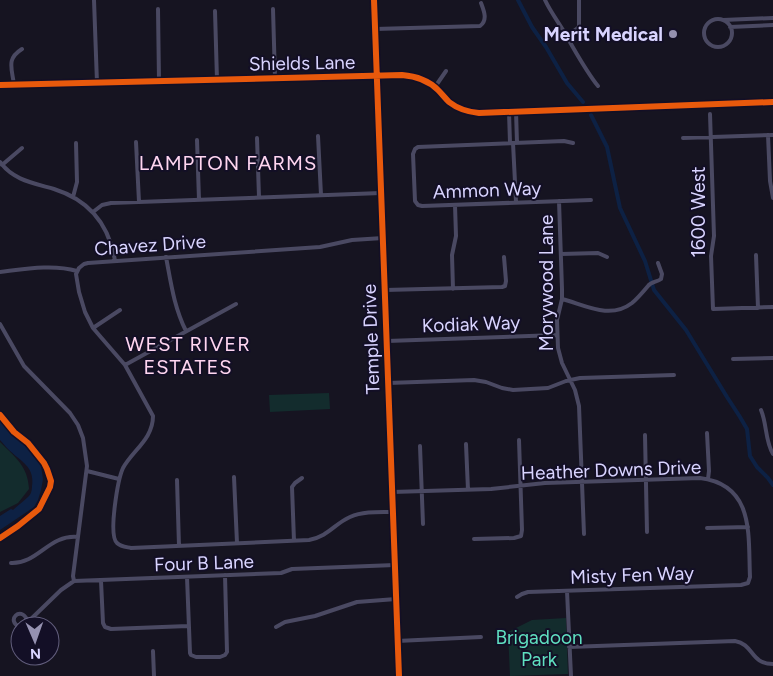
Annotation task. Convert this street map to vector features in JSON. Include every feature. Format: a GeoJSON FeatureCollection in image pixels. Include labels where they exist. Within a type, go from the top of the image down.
{"type":"FeatureCollection","features":[{"type":"Feature","properties":{"kind":"main road","name":"Temple Drive"},"geometry":{"type":"LineString","coordinates":[[374,0],[399,676]]}},
{"type":"Feature","properties":{"kind":"main road","name":"Shields Lane"},"geometry":{"type":"LineString","coordinates":[[0,85],[409,75],[422,79],[435,87],[448,101],[464,110],[479,113],[773,102]]}},
{"type":"Feature","properties":{"kind":"street"},"geometry":{"type":"LineString","coordinates":[[94,0],[97,83]]}},
{"type":"Feature","properties":{"kind":"street"},"geometry":{"type":"LineString","coordinates":[[545,0],[582,63],[598,86]]}},
{"type":"Feature","properties":{"kind":"street"},"geometry":{"type":"LineString","coordinates":[[567,36],[579,26],[579,0]]}},
{"type":"Feature","properties":{"kind":"street"},"geometry":{"type":"LineString","coordinates":[[375,29],[480,26],[484,23],[485,18],[482,3]]}},
{"type":"Feature","properties":{"kind":"street"},"geometry":{"type":"LineString","coordinates":[[158,9],[160,81]]}},
{"type":"Feature","properties":{"kind":"street"},"geometry":{"type":"LineString","coordinates":[[274,9],[275,78]]}},
{"type":"Feature","properties":{"kind":"street"},"geometry":{"type":"LineString","coordinates":[[215,10],[217,80]]}},
{"type":"Feature","properties":{"kind":"street"},"geometry":{"type":"LineString","coordinates":[[722,20],[730,27],[731,38],[726,45],[714,47],[707,43],[704,38],[706,26],[711,21],[718,20],[773,18]]}},
{"type":"Feature","properties":{"kind":"street"},"geometry":{"type":"LineString","coordinates":[[730,27],[773,25]]}},
{"type":"Feature","properties":{"kind":"street"},"geometry":{"type":"LineString","coordinates":[[14,85],[12,58],[22,49]]}},
{"type":"Feature","properties":{"kind":"street"},"geometry":{"type":"LineString","coordinates":[[435,87],[446,71]]}},
{"type":"Feature","properties":{"kind":"street"},"geometry":{"type":"LineString","coordinates":[[509,112],[514,143]]}},
{"type":"Feature","properties":{"kind":"street"},"geometry":{"type":"LineString","coordinates":[[516,112],[514,143],[516,202]]}},
{"type":"Feature","properties":{"kind":"street","name":"1600 West"},"geometry":{"type":"LineString","coordinates":[[710,114],[714,236],[712,256],[713,309],[758,308]]}},
{"type":"Feature","properties":{"kind":"street"},"geometry":{"type":"LineString","coordinates":[[683,138],[771,135],[770,181],[773,198]]}},
{"type":"Feature","properties":{"kind":"street"},"geometry":{"type":"LineString","coordinates":[[318,136],[320,195]]}},
{"type":"Feature","properties":{"kind":"street"},"geometry":{"type":"LineString","coordinates":[[257,138],[259,197]]}},
{"type":"Feature","properties":{"kind":"street"},"geometry":{"type":"LineString","coordinates":[[196,140],[199,200]]}},
{"type":"Feature","properties":{"kind":"street"},"geometry":{"type":"LineString","coordinates":[[514,143],[564,141],[573,143]]}},
{"type":"Feature","properties":{"kind":"street"},"geometry":{"type":"LineString","coordinates":[[136,142],[139,202]]}},
{"type":"Feature","properties":{"kind":"street"},"geometry":{"type":"LineString","coordinates":[[73,197],[78,182],[76,143]]}},
{"type":"Feature","properties":{"kind":"street","name":"Ammon Way"},"geometry":{"type":"LineString","coordinates":[[514,143],[416,148],[413,154],[415,199],[417,204],[422,206],[591,200]]}},
{"type":"Feature","properties":{"kind":"street"},"geometry":{"type":"LineString","coordinates":[[22,148],[1,163],[7,171],[20,179],[63,192],[93,212],[108,234],[113,249],[114,261]]}},
{"type":"Feature","properties":{"kind":"street"},"geometry":{"type":"LineString","coordinates":[[93,212],[106,204],[381,193]]}},
{"type":"Feature","properties":{"kind":"street","name":"Morywood Lane"},"geometry":{"type":"LineString","coordinates":[[559,201],[562,299],[556,335],[559,356],[571,380],[579,406],[584,534]]}},
{"type":"Feature","properties":{"kind":"street"},"geometry":{"type":"LineString","coordinates":[[453,289],[452,255],[456,236],[455,205]]}},
{"type":"Feature","properties":{"kind":"street","name":"Chavez Drive"},"geometry":{"type":"LineString","coordinates":[[179,546],[131,548],[117,543],[114,539],[112,529],[119,479],[129,459],[148,435],[153,418],[125,365],[93,328],[81,302],[77,283],[77,271],[84,264],[320,247],[352,240],[383,238]]}},
{"type":"Feature","properties":{"kind":"street"},"geometry":{"type":"LineString","coordinates":[[561,254],[598,253],[607,258]]}},
{"type":"Feature","properties":{"kind":"street"},"geometry":{"type":"LineString","coordinates":[[756,255],[758,308],[773,307]]}},
{"type":"Feature","properties":{"kind":"street"},"geometry":{"type":"LineString","coordinates":[[166,257],[175,305],[186,331]]}},
{"type":"Feature","properties":{"kind":"street"},"geometry":{"type":"LineString","coordinates":[[385,290],[500,288],[505,286],[506,281],[504,257]]}},
{"type":"Feature","properties":{"kind":"street"},"geometry":{"type":"LineString","coordinates":[[562,299],[598,310],[622,309],[632,303],[652,283],[660,280],[662,276],[658,263]]}},
{"type":"Feature","properties":{"kind":"street"},"geometry":{"type":"LineString","coordinates":[[0,272],[48,268],[64,268],[77,271]]}},
{"type":"Feature","properties":{"kind":"street"},"geometry":{"type":"LineString","coordinates":[[125,365],[236,304]]}},
{"type":"Feature","properties":{"kind":"street"},"geometry":{"type":"LineString","coordinates":[[93,328],[120,310]]}},
{"type":"Feature","properties":{"kind":"street"},"geometry":{"type":"LineString","coordinates":[[0,324],[24,366],[74,418],[83,438],[87,462],[73,576],[74,581],[61,590],[34,616]]}},
{"type":"Feature","properties":{"kind":"street","name":"Kodiak Way"},"geometry":{"type":"LineString","coordinates":[[387,341],[556,335]]}},
{"type":"Feature","properties":{"kind":"street"},"geometry":{"type":"LineString","coordinates":[[733,359],[773,358]]}},
{"type":"Feature","properties":{"kind":"street"},"geometry":{"type":"LineString","coordinates":[[388,383],[474,380],[513,390],[548,388],[580,378],[674,375]]}},
{"type":"Feature","properties":{"kind":"street"},"geometry":{"type":"LineString","coordinates":[[761,410],[767,424],[769,444],[773,454]]}},
{"type":"Feature","properties":{"kind":"street"},"geometry":{"type":"LineString","coordinates":[[707,434],[708,479]]}},
{"type":"Feature","properties":{"kind":"street"},"geometry":{"type":"LineString","coordinates":[[645,436],[647,532]]}},
{"type":"Feature","properties":{"kind":"street"},"geometry":{"type":"LineString","coordinates":[[474,539],[514,538],[520,536],[522,530],[519,440]]}},
{"type":"Feature","properties":{"kind":"street"},"geometry":{"type":"LineString","coordinates":[[466,444],[468,490]]}},
{"type":"Feature","properties":{"kind":"street"},"geometry":{"type":"LineString","coordinates":[[420,446],[423,524]]}},
{"type":"Feature","properties":{"kind":"street"},"geometry":{"type":"LineString","coordinates":[[87,471],[119,479]]}},
{"type":"Feature","properties":{"kind":"street"},"geometry":{"type":"LineString","coordinates":[[234,477],[237,544]]}},
{"type":"Feature","properties":{"kind":"street"},"geometry":{"type":"LineString","coordinates":[[294,541],[292,487],[295,482],[302,478]]}},
{"type":"Feature","properties":{"kind":"street","name":"Heather Downs Drive"},"geometry":{"type":"LineString","coordinates":[[392,492],[468,490],[545,483],[708,479],[726,487],[735,495],[744,509],[748,527],[750,577],[748,583]]}},
{"type":"Feature","properties":{"kind":"street"},"geometry":{"type":"LineString","coordinates":[[177,480],[179,546],[308,540],[320,537],[345,519],[356,515],[393,512]]}},
{"type":"Feature","properties":{"kind":"street"},"geometry":{"type":"LineString","coordinates":[[707,528],[748,527]]}},
{"type":"Feature","properties":{"kind":"street"},"geometry":{"type":"LineString","coordinates":[[11,563],[23,562],[57,540],[69,536],[78,537]]}},
{"type":"Feature","properties":{"kind":"street","name":"Four B Lane"},"geometry":{"type":"LineString","coordinates":[[74,581],[225,576],[282,573],[295,569],[395,565]]}},
{"type":"Feature","properties":{"kind":"street"},"geometry":{"type":"LineString","coordinates":[[187,577],[189,650],[191,656],[197,658],[220,657],[227,652],[225,576]]}},
{"type":"Feature","properties":{"kind":"street"},"geometry":{"type":"LineString","coordinates":[[101,580],[103,623],[107,628],[188,626]]}},
{"type":"Feature","properties":{"kind":"street","name":"Misty Fen Way"},"geometry":{"type":"LineString","coordinates":[[517,597],[528,592],[741,585],[748,583]]}},
{"type":"Feature","properties":{"kind":"street"},"geometry":{"type":"LineString","coordinates":[[567,591],[571,676]]}},
{"type":"Feature","properties":{"kind":"street"},"geometry":{"type":"LineString","coordinates":[[276,627],[282,623],[315,616],[357,602],[396,599]]}},
{"type":"Feature","properties":{"kind":"street"},"geometry":{"type":"LineString","coordinates":[[397,641],[481,637]]}},
{"type":"Feature","properties":{"kind":"street"},"geometry":{"type":"LineString","coordinates":[[569,647],[735,641],[744,644],[759,661],[773,664]]}},
{"type":"Feature","properties":{"kind":"street"},"geometry":{"type":"LineString","coordinates":[[153,651],[154,676]]}},
{"type":"Feature","properties":{"kind":"green space"},"geometry":{"type":"Polygon","coordinates":[[[329,393],[330,409],[270,412],[269,395],[329,393]]]}},
{"type":"Feature","properties":{"kind":"green space"},"geometry":{"type":"Polygon","coordinates":[[[0,442],[20,462],[26,474],[29,489],[18,503],[0,512],[0,442]]]}},
{"type":"Feature","properties":{"kind":"green space","name":"Brigadoon Park"},"geometry":{"type":"Polygon","coordinates":[[[566,618],[568,674],[510,676],[508,632],[532,620],[566,618]]]}},
{"type":"Feature","properties":{"kind":"water"},"geometry":{"type":"Polygon","coordinates":[[[0,420],[31,452],[41,466],[43,479],[38,500],[34,507],[0,530],[0,516],[11,509],[13,510],[31,494],[32,479],[26,464],[0,440],[0,420]]]}},
{"type":"Feature","properties":{"kind":"waterway"},"geometry":{"type":"LineString","coordinates":[[518,0],[532,27],[567,83],[583,102]]}},
{"type":"Feature","properties":{"kind":"waterway"},"geometry":{"type":"LineString","coordinates":[[591,115],[607,147],[620,208],[645,261],[654,290],[686,330],[740,417],[747,429],[750,456],[773,485]]}},
{"type":"Feature","properties":{"kind":"cycle path"},"geometry":{"type":"LineString","coordinates":[[374,0],[399,676]]}},
{"type":"Feature","properties":{"kind":"cycle path"},"geometry":{"type":"LineString","coordinates":[[0,85],[402,75],[426,81],[452,104],[463,110],[479,113],[773,102]]}},
{"type":"Feature","properties":{"kind":"cycle path"},"geometry":{"type":"LineString","coordinates":[[0,415],[14,432],[28,443],[44,463],[51,481],[39,509],[0,538]]}},
{"type":"Feature","properties":{"kind":"place","name":"Merit Medical"},"geometry":{"type":"Point","coordinates":[673,34]}},
{"type":"Feature","properties":{"kind":"district","name":"LAMPTON FARMS"},"geometry":{"type":"Point","coordinates":[228,163]}},
{"type":"Feature","properties":{"kind":"district","name":"WEST RIVER ESTATES"},"geometry":{"type":"Point","coordinates":[188,356]}}]}
